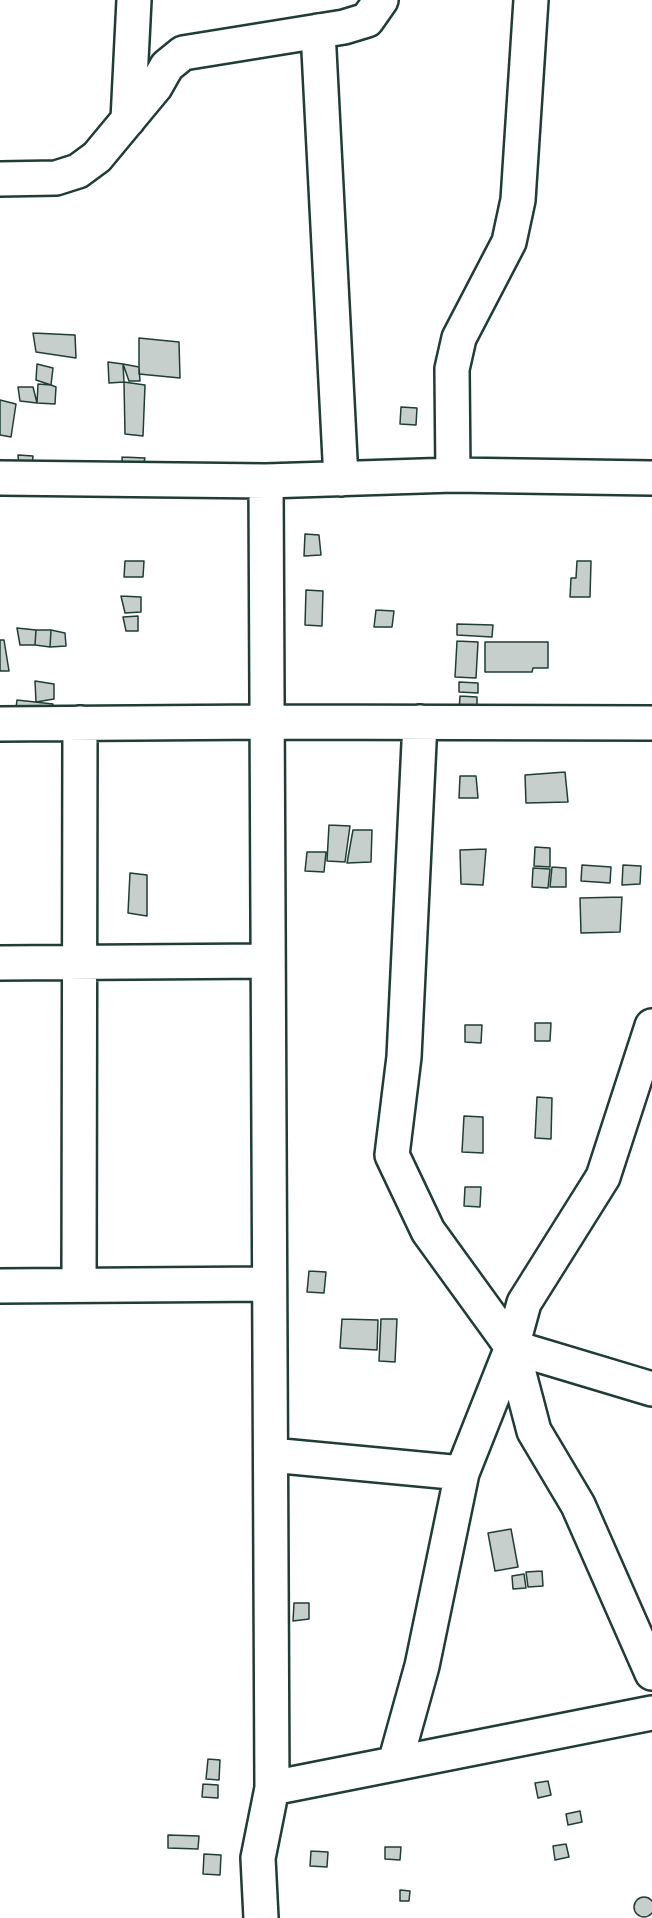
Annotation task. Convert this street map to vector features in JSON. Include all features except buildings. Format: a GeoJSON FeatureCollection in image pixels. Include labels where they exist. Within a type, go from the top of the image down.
{"type":"FeatureCollection","features":[{"type":"Feature","properties":{"kind":"street"},"geometry":{"type":"LineString","coordinates":[[128,120],[134,0]]}},
{"type":"Feature","properties":{"kind":"street"},"geometry":{"type":"LineString","coordinates":[[0,179],[56,178],[78,171],[97,157],[155,87],[167,66],[183,53],[344,27],[367,20],[381,0]]}},
{"type":"Feature","properties":{"kind":"street"},"geometry":{"type":"LineString","coordinates":[[453,476],[452,369],[459,338],[509,242],[518,200],[531,0]]}},
{"type":"Feature","properties":{"kind":"street"},"geometry":{"type":"LineString","coordinates":[[318,31],[341,479]]}},
{"type":"Feature","properties":{"kind":"street"},"geometry":{"type":"LineString","coordinates":[[0,478],[266,480],[453,476],[652,478]]}},
{"type":"Feature","properties":{"kind":"street"},"geometry":{"type":"LineString","coordinates":[[261,1918],[258,1858],[272,1788],[266,480]]}},
{"type":"Feature","properties":{"kind":"street"},"geometry":{"type":"LineString","coordinates":[[420,722],[404,1057],[392,1155],[428,1231],[512,1347],[534,1431],[578,1505],[652,1673]]}},
{"type":"Feature","properties":{"kind":"street"},"geometry":{"type":"LineString","coordinates":[[79,1286],[80,723]]}},
{"type":"Feature","properties":{"kind":"street"},"geometry":{"type":"LineString","coordinates":[[0,724],[652,723]]}},
{"type":"Feature","properties":{"kind":"street"},"geometry":{"type":"LineString","coordinates":[[0,963],[268,961]]}},
{"type":"Feature","properties":{"kind":"street"},"geometry":{"type":"LineString","coordinates":[[395,1763],[422,1666],[462,1473],[512,1347],[524,1303],[603,1177],[652,1026]]}},
{"type":"Feature","properties":{"kind":"street"},"geometry":{"type":"LineString","coordinates":[[0,1286],[269,1284]]}},
{"type":"Feature","properties":{"kind":"street"},"geometry":{"type":"LineString","coordinates":[[512,1347],[652,1389]]}},
{"type":"Feature","properties":{"kind":"street"},"geometry":{"type":"LineString","coordinates":[[271,1455],[462,1473]]}},
{"type":"Feature","properties":{"kind":"street"},"geometry":{"type":"LineString","coordinates":[[272,1788],[652,1713]]}}]}
